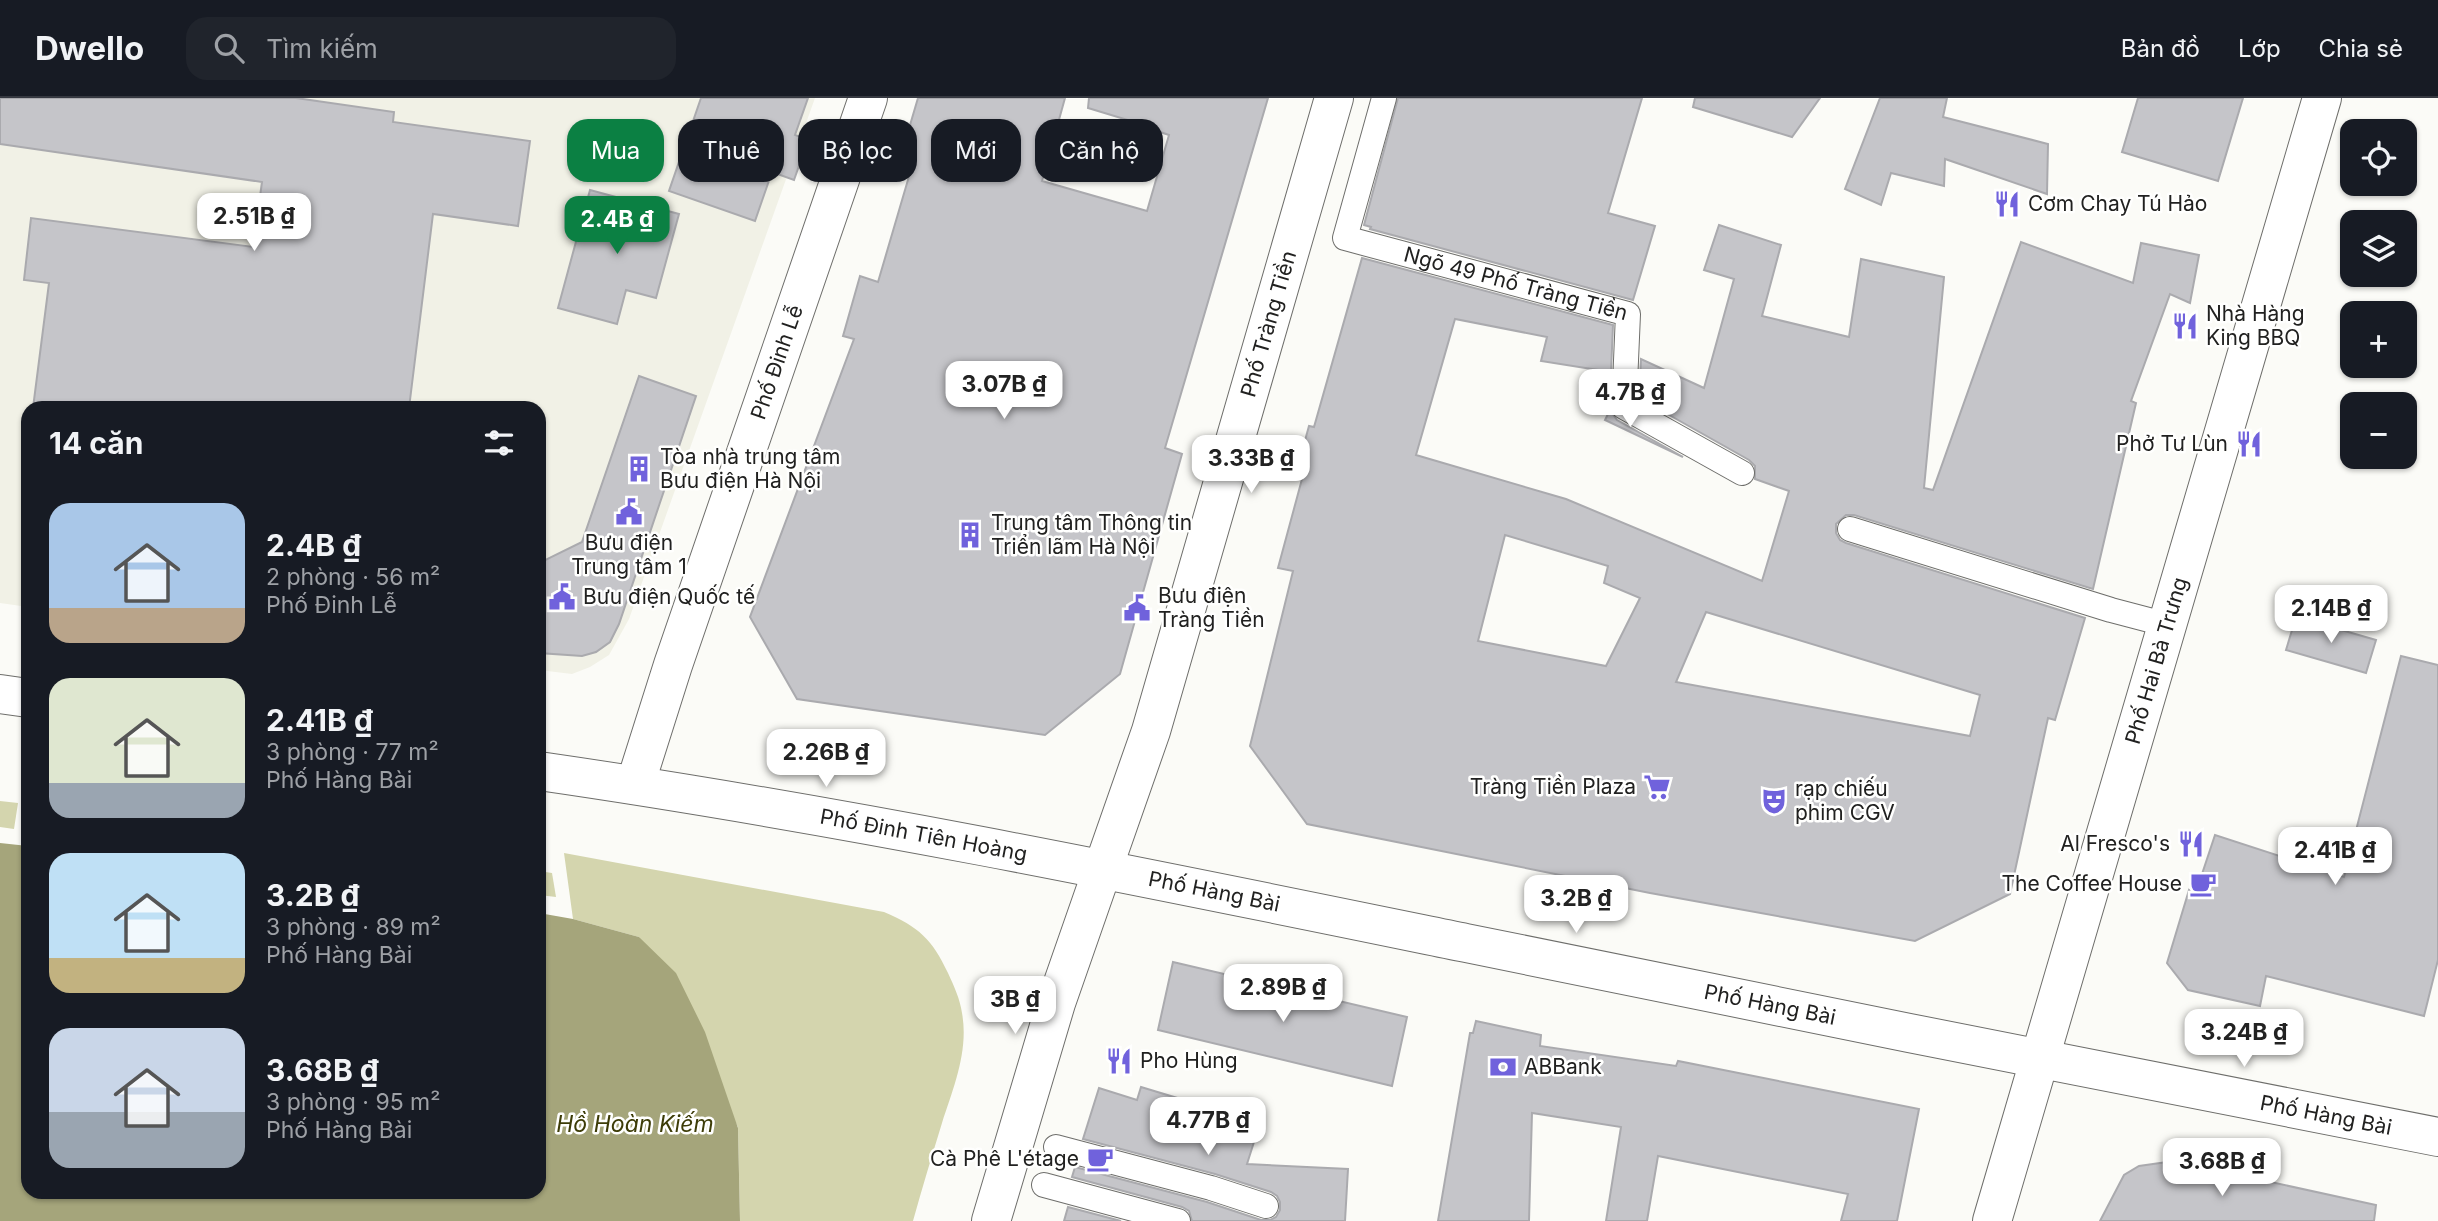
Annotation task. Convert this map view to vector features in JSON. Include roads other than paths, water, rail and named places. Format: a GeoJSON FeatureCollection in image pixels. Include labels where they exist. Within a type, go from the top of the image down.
{"type":"FeatureCollection","features":[{"type":"Feature","properties":{"kind":"main road","name":"Phố Đinh Lễ"},"geometry":{"type":"LineString","coordinates":[[635,785],[673,665],[869,98]]}},
{"type":"Feature","properties":{"kind":"main road","name":"Phố Tràng Tiền"},"geometry":{"type":"LineString","coordinates":[[991,1221],[1056,1003],[1151,731],[1334,98]]}},
{"type":"Feature","properties":{"kind":"main road","name":"Phố Hai Bà Trưng"},"geometry":{"type":"LineString","coordinates":[[1992,1221],[2322,98]]}},
{"type":"Feature","properties":{"kind":"main road"},"geometry":{"type":"LineString","coordinates":[[0,694],[21,697]]}},
{"type":"Feature","properties":{"kind":"main road","name":"Phố Đinh Tiên Hoàng"},"geometry":{"type":"LineString","coordinates":[[546,772],[635,785],[1102,871]]}},
{"type":"Feature","properties":{"kind":"main road","name":"Phố Hàng Bài"},"geometry":{"type":"LineString","coordinates":[[1102,871],[2038,1060],[2438,1137]]}},
{"type":"Feature","properties":{"kind":"lane","name":"Ngõ 49 Phố Tràng Tiền"},"geometry":{"type":"LineString","coordinates":[[1384,98],[1345,238],[1628,314],[1624,407],[1742,472]]}},
{"type":"Feature","properties":{"kind":"lane"},"geometry":{"type":"LineString","coordinates":[[1850,529],[2111,610],[2168,625]]}},
{"type":"Feature","properties":{"kind":"lane"},"geometry":{"type":"LineString","coordinates":[[1056,1147],[1211,1188],[1266,1206]]}},
{"type":"Feature","properties":{"kind":"lane"},"geometry":{"type":"LineString","coordinates":[[1044,1185],[1178,1221]]}},
{"type":"Feature","properties":{"kind":"water","name":"Hồ Hoàn Kiếm"},"geometry":{"type":"Polygon","coordinates":[[[0,843],[21,845],[21,1199],[546,1199],[546,914],[639,937],[676,973],[705,1032],[738,1128],[740,1221],[0,1221],[0,843]]]}},
{"type":"Feature","properties":{"kind":"place","name":"Cơm Chay Tú Hảo"},"geometry":{"type":"Point","coordinates":[2007,204]}},
{"type":"Feature","properties":{"kind":"place","name":"Nhà Hàng King BBQ"},"geometry":{"type":"Point","coordinates":[2185,326]}},
{"type":"Feature","properties":{"kind":"place","name":"Phở Tư Lùn"},"geometry":{"type":"Point","coordinates":[2249,444]}},
{"type":"Feature","properties":{"kind":"place","name":"Tòa nhà trung tâm Bưu điện Hà Nội"},"geometry":{"type":"Point","coordinates":[639,469]}},
{"type":"Feature","properties":{"kind":"place","name":"Bưu điện Trung tâm 1"},"geometry":{"type":"Point","coordinates":[629,512]}},
{"type":"Feature","properties":{"kind":"place","name":"Trung tâm Thông tin Triển lãm Hà Nội"},"geometry":{"type":"Point","coordinates":[970,535]}},
{"type":"Feature","properties":{"kind":"place","name":"Bưu điện Quốc tế"},"geometry":{"type":"Point","coordinates":[562,597]}},
{"type":"Feature","properties":{"kind":"place","name":"Bưu điện Tràng Tiền"},"geometry":{"type":"Point","coordinates":[1137,608]}},
{"type":"Feature","properties":{"kind":"place","name":"Tràng Tiền Plaza"},"geometry":{"type":"Point","coordinates":[1657,787]}},
{"type":"Feature","properties":{"kind":"place","name":"rạp chiếu phim CGV"},"geometry":{"type":"Point","coordinates":[1774,801]}},
{"type":"Feature","properties":{"kind":"place","name":"Al Fresco's"},"geometry":{"type":"Point","coordinates":[2191,844]}},
{"type":"Feature","properties":{"kind":"place","name":"The Coffee House"},"geometry":{"type":"Point","coordinates":[2203,884]}},
{"type":"Feature","properties":{"kind":"place","name":"Pho Hùng"},"geometry":{"type":"Point","coordinates":[1119,1061]}},
{"type":"Feature","properties":{"kind":"place","name":"ABBank"},"geometry":{"type":"Point","coordinates":[1503,1067]}},
{"type":"Feature","properties":{"kind":"place","name":"Cà Phê L'étage"},"geometry":{"type":"Point","coordinates":[1100,1159]}}]}
